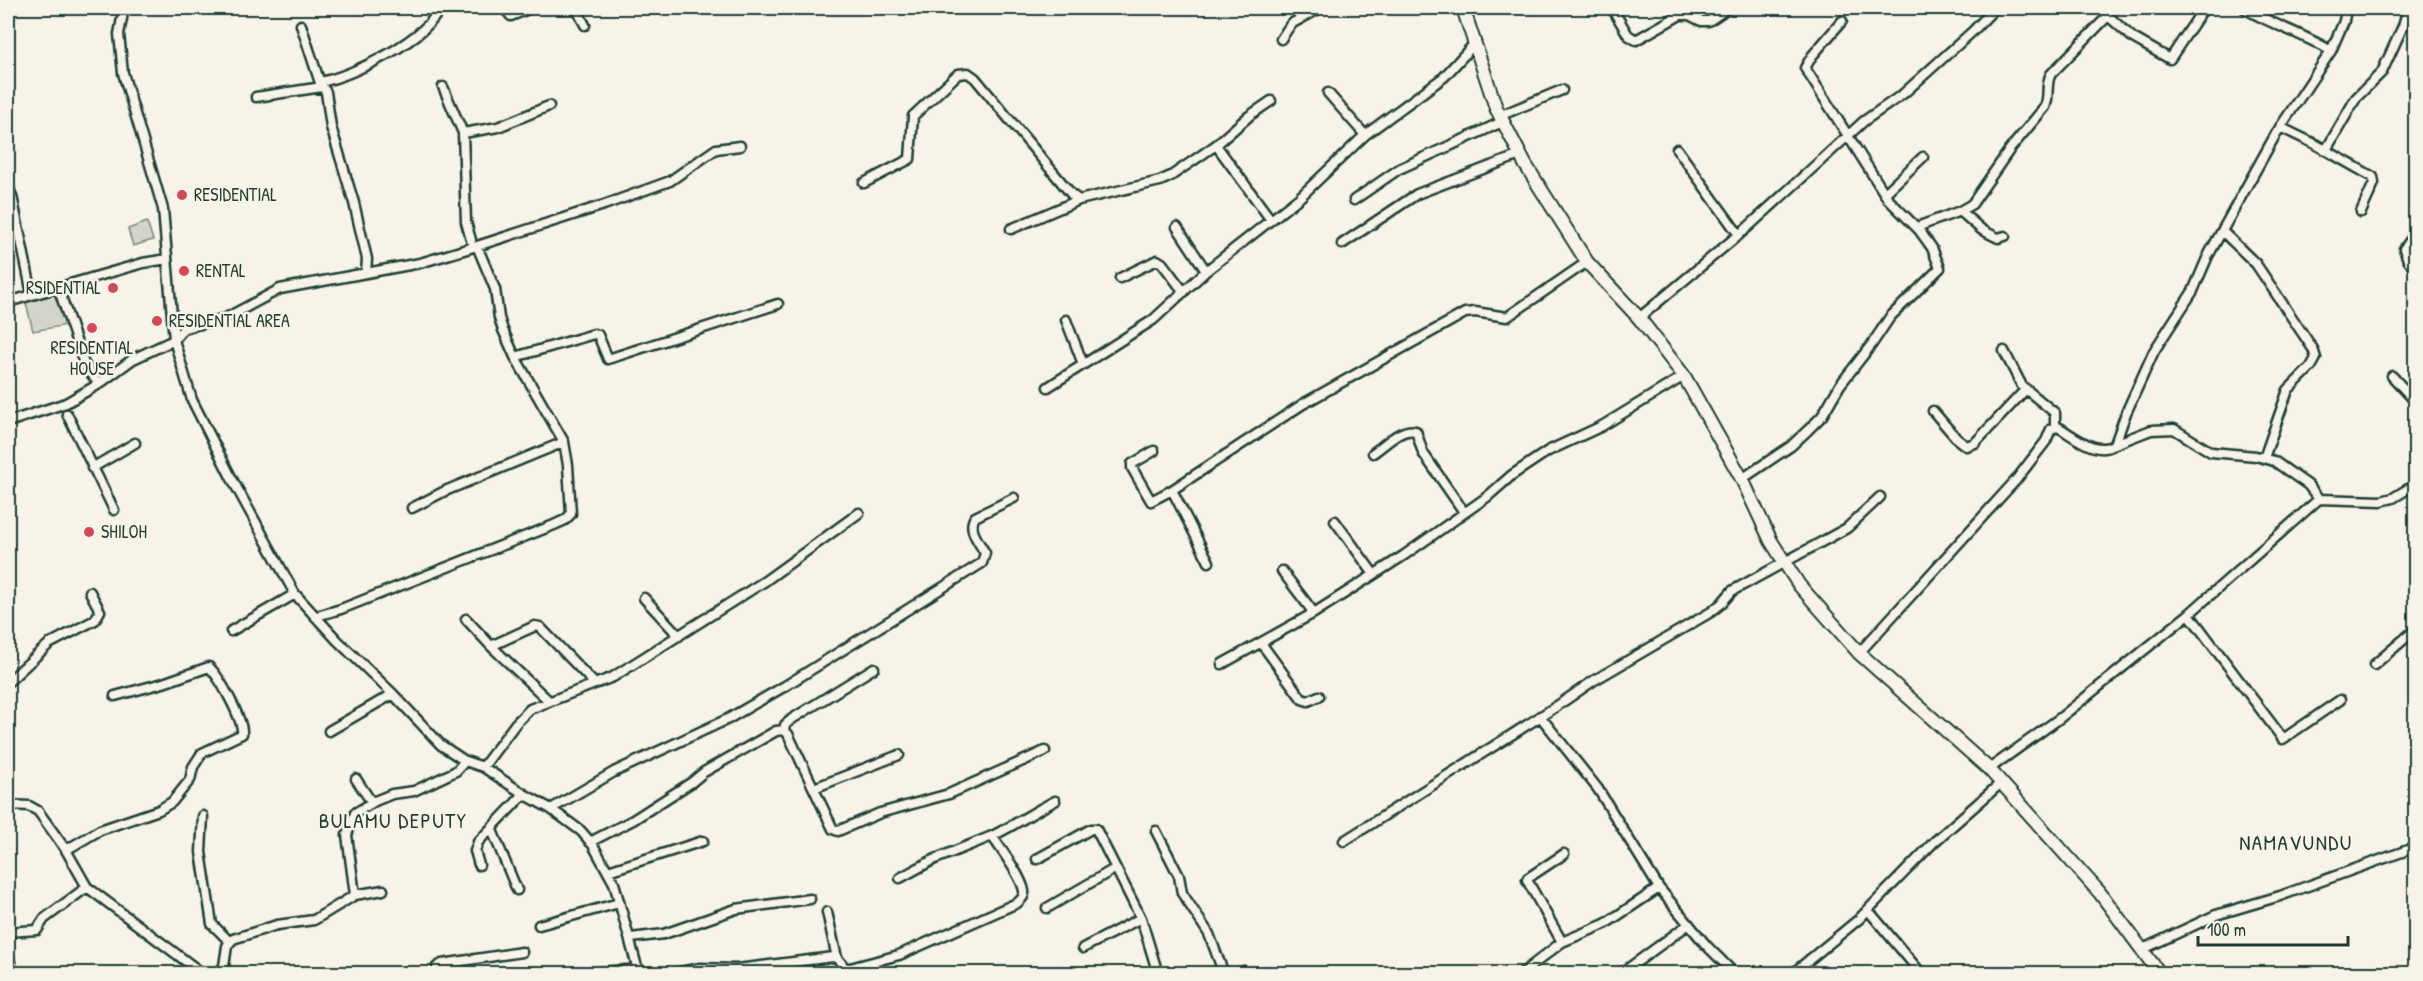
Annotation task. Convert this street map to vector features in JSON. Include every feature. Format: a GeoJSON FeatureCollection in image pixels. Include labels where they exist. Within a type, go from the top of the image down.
{"type":"FeatureCollection","features":[{"type":"Feature","properties":{"kind":"street"},"geometry":{"type":"LineString","coordinates":[[124,8],[119,34],[123,73],[163,209],[174,340],[192,400],[295,594],[441,745],[465,761],[483,767],[551,809],[581,831],[599,853],[614,883],[639,971],[575,974]]}},
{"type":"Feature","properties":{"kind":"street"},"geometry":{"type":"LineString","coordinates":[[256,97],[321,84],[354,73],[408,41],[435,17],[441,8],[450,11],[464,8]]}},
{"type":"Feature","properties":{"kind":"street"},"geometry":{"type":"LineString","coordinates":[[504,8],[511,16],[531,8]]}},
{"type":"Feature","properties":{"kind":"street"},"geometry":{"type":"LineString","coordinates":[[576,8],[585,25]]}},
{"type":"Feature","properties":{"kind":"street"},"geometry":{"type":"LineString","coordinates":[[1281,39],[1287,28],[1320,8]]}},
{"type":"Feature","properties":{"kind":"street"},"geometry":{"type":"LineString","coordinates":[[1463,8],[1501,119],[1520,155],[1587,262],[1639,318],[1684,376],[1742,479],[1784,564],[1799,585],[1859,653],[1989,769],[2100,893],[2160,974]]}},
{"type":"Feature","properties":{"kind":"street"},"geometry":{"type":"LineString","coordinates":[[1612,8],[1628,34],[1636,40],[1680,15],[1689,15],[1701,21],[1709,21],[1728,8]]}},
{"type":"Feature","properties":{"kind":"street"},"geometry":{"type":"LineString","coordinates":[[1639,318],[1739,235],[1864,121],[1912,87],[1995,8]]}},
{"type":"Feature","properties":{"kind":"street"},"geometry":{"type":"LineString","coordinates":[[2099,8],[2133,38],[2170,59],[2204,8]]}},
{"type":"Feature","properties":{"kind":"street"},"geometry":{"type":"LineString","coordinates":[[2244,8],[2263,20],[2315,41],[2331,51]]}},
{"type":"Feature","properties":{"kind":"street"},"geometry":{"type":"LineString","coordinates":[[2115,444],[2126,413],[2154,351],[2193,291],[2208,256],[2280,127],[2331,51],[2344,21],[2346,8]]}},
{"type":"Feature","properties":{"kind":"street"},"geometry":{"type":"LineString","coordinates":[[2326,150],[2356,98],[2382,72],[2403,26],[2408,8]]}},
{"type":"Feature","properties":{"kind":"street"},"geometry":{"type":"LineString","coordinates":[[1917,227],[1960,211],[1972,204],[2010,149],[2045,107],[2048,101],[2048,78],[2108,16]]}},
{"type":"Feature","properties":{"kind":"street"},"geometry":{"type":"LineString","coordinates":[[1742,479],[1791,446],[1822,416],[1840,385],[1890,317],[1938,272],[1940,264],[1917,227],[1885,193],[1805,68],[1812,56],[1842,21]]}},
{"type":"Feature","properties":{"kind":"street"},"geometry":{"type":"LineString","coordinates":[[301,25],[321,84],[326,92],[331,127],[354,203],[367,259],[366,272]]}},
{"type":"Feature","properties":{"kind":"street"},"geometry":{"type":"LineString","coordinates":[[1048,387],[1154,320],[1206,271],[1299,198],[1365,135],[1444,77],[1475,43]]}},
{"type":"Feature","properties":{"kind":"street"},"geometry":{"type":"LineString","coordinates":[[864,183],[910,159],[913,116],[958,74],[968,73],[975,78],[1072,195],[1079,200]]}},
{"type":"Feature","properties":{"kind":"street"},"geometry":{"type":"LineString","coordinates":[[317,616],[341,609],[565,520],[571,514],[564,442],[515,357],[499,318],[495,289],[466,222],[463,133],[443,87]]}},
{"type":"Feature","properties":{"kind":"street"},"geometry":{"type":"LineString","coordinates":[[1354,200],[1399,169],[1562,90]]}},
{"type":"Feature","properties":{"kind":"street"},"geometry":{"type":"LineString","coordinates":[[1328,93],[1365,135]]}},
{"type":"Feature","properties":{"kind":"street"},"geometry":{"type":"LineString","coordinates":[[1011,229],[1079,200],[1166,179],[1216,145],[1249,116],[1271,101]]}},
{"type":"Feature","properties":{"kind":"street"},"geometry":{"type":"LineString","coordinates":[[463,133],[498,127],[549,106]]}},
{"type":"Feature","properties":{"kind":"street"},"geometry":{"type":"LineString","coordinates":[[2280,127],[2373,177],[2374,183],[2361,212]]}},
{"type":"Feature","properties":{"kind":"street"},"geometry":{"type":"LineString","coordinates":[[1216,145],[1270,220]]}},
{"type":"Feature","properties":{"kind":"street"},"geometry":{"type":"LineString","coordinates":[[8,422],[66,403],[99,384],[133,359],[174,340],[184,328],[226,318],[280,289],[420,263],[474,243],[594,208],[670,181],[716,148],[740,147]]}},
{"type":"Feature","properties":{"kind":"street"},"geometry":{"type":"LineString","coordinates":[[1677,149],[1739,235]]}},
{"type":"Feature","properties":{"kind":"street"},"geometry":{"type":"LineString","coordinates":[[1342,244],[1417,194],[1520,155]]}},
{"type":"Feature","properties":{"kind":"street"},"geometry":{"type":"LineString","coordinates":[[1885,193],[1923,157]]}},
{"type":"Feature","properties":{"kind":"street"},"geometry":{"type":"LineString","coordinates":[[8,187],[12,196],[32,294]]}},
{"type":"Feature","properties":{"kind":"street"},"geometry":{"type":"LineString","coordinates":[[1960,211],[1982,230],[1998,238],[2005,236]]}},
{"type":"Feature","properties":{"kind":"street"},"geometry":{"type":"LineString","coordinates":[[1177,227],[1206,271]]}},
{"type":"Feature","properties":{"kind":"street"},"geometry":{"type":"LineString","coordinates":[[2223,232],[2256,264],[2313,349],[2316,358],[2311,367],[2288,390],[2264,458]]}},
{"type":"Feature","properties":{"kind":"street"},"geometry":{"type":"LineString","coordinates":[[2415,233],[2404,249],[2415,269]]}},
{"type":"Feature","properties":{"kind":"street"},"geometry":{"type":"LineString","coordinates":[[8,302],[143,262],[167,259]]}},
{"type":"Feature","properties":{"kind":"street"},"geometry":{"type":"LineString","coordinates":[[1120,278],[1157,260],[1162,263],[1184,292]]}},
{"type":"Feature","properties":{"kind":"street"},"geometry":{"type":"LineString","coordinates":[[1154,451],[1132,464],[1132,468],[1151,501],[1172,490],[1303,404],[1466,313],[1475,312],[1507,317],[1587,262]]}},
{"type":"Feature","properties":{"kind":"street"},"geometry":{"type":"LineString","coordinates":[[58,287],[84,364],[99,384]]}},
{"type":"Feature","properties":{"kind":"street"},"geometry":{"type":"LineString","coordinates":[[515,357],[594,334],[598,335],[608,358],[778,304]]}},
{"type":"Feature","properties":{"kind":"street"},"geometry":{"type":"LineString","coordinates":[[1066,320],[1083,364]]}},
{"type":"Feature","properties":{"kind":"street"},"geometry":{"type":"LineString","coordinates":[[1859,653],[2016,480],[2055,427],[2055,412],[2026,389],[2018,379],[2004,351]]}},
{"type":"Feature","properties":{"kind":"street"},"geometry":{"type":"LineString","coordinates":[[1222,664],[1314,613],[1373,573],[1403,556],[1548,451],[1602,426],[1684,376]]}},
{"type":"Feature","properties":{"kind":"street"},"geometry":{"type":"LineString","coordinates":[[2392,376],[2415,402]]}},
{"type":"Feature","properties":{"kind":"street"},"geometry":{"type":"LineString","coordinates":[[1933,411],[1957,440],[1966,446],[1976,442],[2026,389]]}},
{"type":"Feature","properties":{"kind":"street"},"geometry":{"type":"LineString","coordinates":[[67,414],[114,510]]}},
{"type":"Feature","properties":{"kind":"street"},"geometry":{"type":"LineString","coordinates":[[2055,427],[2093,447],[2102,449],[2151,430],[2174,429],[2211,452],[2264,458],[2288,469],[2308,485],[2319,499]]}},
{"type":"Feature","properties":{"kind":"street"},"geometry":{"type":"LineString","coordinates":[[1373,453],[1403,432],[1416,431],[1423,453],[1464,512]]}},
{"type":"Feature","properties":{"kind":"street"},"geometry":{"type":"LineString","coordinates":[[412,508],[445,491],[564,442]]}},
{"type":"Feature","properties":{"kind":"street"},"geometry":{"type":"LineString","coordinates":[[92,468],[135,443]]}},
{"type":"Feature","properties":{"kind":"street"},"geometry":{"type":"LineString","coordinates":[[1989,769],[2060,718],[2189,614],[2319,499],[2380,501],[2393,498],[2415,484]]}},
{"type":"Feature","properties":{"kind":"street"},"geometry":{"type":"LineString","coordinates":[[1172,490],[1209,562]]}},
{"type":"Feature","properties":{"kind":"street"},"geometry":{"type":"LineString","coordinates":[[1344,842],[1602,675],[1711,612],[1731,591],[1847,528],[1880,497]]}},
{"type":"Feature","properties":{"kind":"street"},"geometry":{"type":"LineString","coordinates":[[551,809],[614,772],[728,719],[794,681],[982,562],[985,554],[971,528],[972,521],[975,517],[1014,498]]}},
{"type":"Feature","properties":{"kind":"street"},"geometry":{"type":"LineString","coordinates":[[483,767],[522,717],[537,705],[613,677],[765,582],[859,513]]}},
{"type":"Feature","properties":{"kind":"street"},"geometry":{"type":"LineString","coordinates":[[1335,521],[1373,573]]}},
{"type":"Feature","properties":{"kind":"street"},"geometry":{"type":"LineString","coordinates":[[1282,571],[1314,613]]}},
{"type":"Feature","properties":{"kind":"street"},"geometry":{"type":"LineString","coordinates":[[8,682],[49,644],[95,620],[100,611],[90,592]]}},
{"type":"Feature","properties":{"kind":"street"},"geometry":{"type":"LineString","coordinates":[[231,631],[295,594]]}},
{"type":"Feature","properties":{"kind":"street"},"geometry":{"type":"LineString","coordinates":[[644,598],[680,636]]}},
{"type":"Feature","properties":{"kind":"street"},"geometry":{"type":"LineString","coordinates":[[2189,614],[2283,739],[2340,700]]}},
{"type":"Feature","properties":{"kind":"street"},"geometry":{"type":"LineString","coordinates":[[466,619],[549,701]]}},
{"type":"Feature","properties":{"kind":"street"},"geometry":{"type":"LineString","coordinates":[[491,646],[535,626],[540,627],[595,684]]}},
{"type":"Feature","properties":{"kind":"street"},"geometry":{"type":"LineString","coordinates":[[2374,666],[2415,629]]}},
{"type":"Feature","properties":{"kind":"street"},"geometry":{"type":"LineString","coordinates":[[1261,643],[1302,699],[1308,701],[1319,696]]}},
{"type":"Feature","properties":{"kind":"street"},"geometry":{"type":"LineString","coordinates":[[66,850],[100,830],[159,810],[172,802],[190,780],[193,767],[202,753],[242,734],[243,728],[229,698],[214,671],[209,667],[115,696]]}},
{"type":"Feature","properties":{"kind":"street"},"geometry":{"type":"LineString","coordinates":[[784,730],[785,725],[792,719],[874,668]]}},
{"type":"Feature","properties":{"kind":"street"},"geometry":{"type":"LineString","coordinates":[[329,731],[393,694]]}},
{"type":"Feature","properties":{"kind":"street"},"geometry":{"type":"LineString","coordinates":[[1540,716],[1598,789],[1659,888],[1735,974]]}},
{"type":"Feature","properties":{"kind":"street"},"geometry":{"type":"LineString","coordinates":[[590,842],[640,816],[709,769],[776,731],[784,730]]}},
{"type":"Feature","properties":{"kind":"street"},"geometry":{"type":"LineString","coordinates":[[784,730],[788,734],[833,829],[838,831],[880,813],[949,794],[1045,751]]}},
{"type":"Feature","properties":{"kind":"street"},"geometry":{"type":"LineString","coordinates":[[814,788],[899,755]]}},
{"type":"Feature","properties":{"kind":"street"},"geometry":{"type":"LineString","coordinates":[[355,895],[347,835],[355,813],[392,794],[414,791],[456,771],[465,761]]}},
{"type":"Feature","properties":{"kind":"street"},"geometry":{"type":"LineString","coordinates":[[356,779],[369,800],[375,801]]}},
{"type":"Feature","properties":{"kind":"street"},"geometry":{"type":"LineString","coordinates":[[1792,974],[1868,910],[1934,842],[2001,783]]}},
{"type":"Feature","properties":{"kind":"street"},"geometry":{"type":"LineString","coordinates":[[479,865],[475,846],[524,794]]}},
{"type":"Feature","properties":{"kind":"street"},"geometry":{"type":"LineString","coordinates":[[900,878],[933,860],[1023,821],[1036,810],[1055,801]]}},
{"type":"Feature","properties":{"kind":"street"},"geometry":{"type":"LineString","coordinates":[[8,806],[29,806],[38,811],[66,850],[87,887],[203,974]]}},
{"type":"Feature","properties":{"kind":"street"},"geometry":{"type":"LineString","coordinates":[[203,816],[201,852],[212,924],[230,941]]}},
{"type":"Feature","properties":{"kind":"street"},"geometry":{"type":"LineString","coordinates":[[1037,860],[1091,829],[1096,829],[1141,918],[1158,974]]}},
{"type":"Feature","properties":{"kind":"street"},"geometry":{"type":"LineString","coordinates":[[492,830],[517,890]]}},
{"type":"Feature","properties":{"kind":"street"},"geometry":{"type":"LineString","coordinates":[[1156,831],[1179,876],[1182,893],[1209,934],[1224,974]]}},
{"type":"Feature","properties":{"kind":"street"},"geometry":{"type":"LineString","coordinates":[[827,912],[837,958],[845,968],[891,958],[1021,900],[1024,891],[1009,861],[992,836]]}},
{"type":"Feature","properties":{"kind":"street"},"geometry":{"type":"LineString","coordinates":[[608,871],[703,841]]}},
{"type":"Feature","properties":{"kind":"street"},"geometry":{"type":"LineString","coordinates":[[2143,949],[2216,915],[2280,896],[2415,847]]}},
{"type":"Feature","properties":{"kind":"street"},"geometry":{"type":"LineString","coordinates":[[1562,942],[1527,880],[1564,854]]}},
{"type":"Feature","properties":{"kind":"street"},"geometry":{"type":"LineString","coordinates":[[1047,909],[1116,868]]}},
{"type":"Feature","properties":{"kind":"street"},"geometry":{"type":"LineString","coordinates":[[8,932],[37,930],[44,919],[87,887]]}},
{"type":"Feature","properties":{"kind":"street"},"geometry":{"type":"LineString","coordinates":[[1521,974],[1562,942],[1605,924],[1659,888]]}},
{"type":"Feature","properties":{"kind":"street"},"geometry":{"type":"LineString","coordinates":[[218,974],[224,966],[230,941],[238,936],[277,925],[314,920],[355,895],[383,890]]}},
{"type":"Feature","properties":{"kind":"street"},"geometry":{"type":"LineString","coordinates":[[630,938],[664,934],[736,909],[810,899]]}},
{"type":"Feature","properties":{"kind":"street"},"geometry":{"type":"LineString","coordinates":[[539,925],[619,903]]}},
{"type":"Feature","properties":{"kind":"street"},"geometry":{"type":"LineString","coordinates":[[1868,910],[1920,972]]}},
{"type":"Feature","properties":{"kind":"street"},"geometry":{"type":"LineString","coordinates":[[1083,948],[1141,918]]}},
{"type":"Feature","properties":{"kind":"street"},"geometry":{"type":"LineString","coordinates":[[1622,973],[1689,924]]}},
{"type":"Feature","properties":{"kind":"street"},"geometry":{"type":"LineString","coordinates":[[438,974],[437,967],[442,964],[522,952]]}},
{"type":"Feature","properties":{"kind":"street"},"geometry":{"type":"LineString","coordinates":[[8,956],[13,974]]}},
{"type":"Feature","properties":{"kind":"street"},"geometry":{"type":"LineString","coordinates":[[669,974],[699,968],[737,969],[837,958]]}},
{"type":"Feature","properties":{"kind":"shaded area"},"geometry":{"type":"Polygon","coordinates":[[[147,222],[153,240],[133,246],[128,229],[147,222]]]}},
{"type":"Feature","properties":{"kind":"shaded area"},"geometry":{"type":"Polygon","coordinates":[[[57,292],[67,325],[33,331],[25,299],[57,292]]]}},
{"type":"Feature","properties":{"kind":"place","name":"RESIDENTIAL"},"geometry":{"type":"Point","coordinates":[182,195]}},
{"type":"Feature","properties":{"kind":"place","name":"RENTAL"},"geometry":{"type":"Point","coordinates":[184,271]}},
{"type":"Feature","properties":{"kind":"place","name":"RSIDENTIAL"},"geometry":{"type":"Point","coordinates":[113,288]}},
{"type":"Feature","properties":{"kind":"place","name":"RESIDENTIAL AREA"},"geometry":{"type":"Point","coordinates":[157,321]}},
{"type":"Feature","properties":{"kind":"place","name":"RESIDENTIAL HOUSE"},"geometry":{"type":"Point","coordinates":[92,328]}},
{"type":"Feature","properties":{"kind":"place","name":"SHILOH"},"geometry":{"type":"Point","coordinates":[89,532]}},
{"type":"Feature","properties":{"kind":"district","name":"BULAMU DEPUTY"},"geometry":{"type":"Point","coordinates":[393,821]}},
{"type":"Feature","properties":{"kind":"district","name":"NAMAVUNDU"},"geometry":{"type":"Point","coordinates":[2296,843]}}]}
